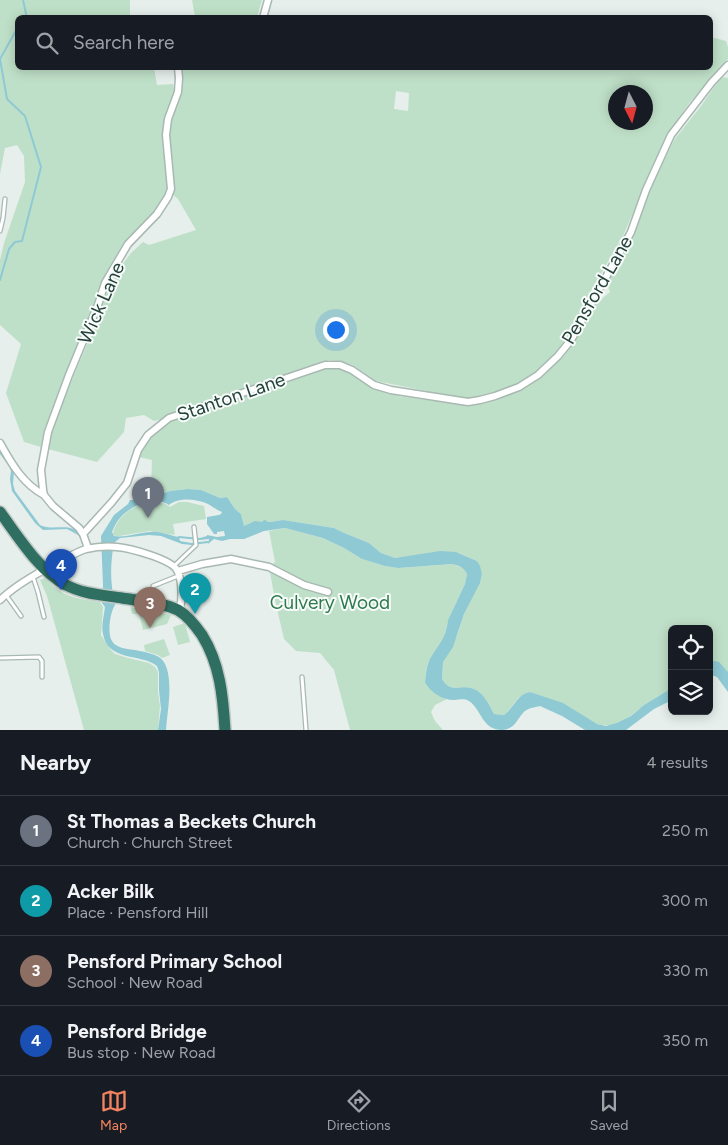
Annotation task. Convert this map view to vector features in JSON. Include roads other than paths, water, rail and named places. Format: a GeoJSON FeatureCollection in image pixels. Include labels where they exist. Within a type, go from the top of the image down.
{"type":"FeatureCollection","features":[{"type":"Feature","properties":{"kind":"highway"},"geometry":{"type":"LineString","coordinates":[[0,512],[35,558],[65,585],[96,594],[166,606],[180,611],[189,618],[212,653],[220,684],[225,730]]}},
{"type":"Feature","properties":{"kind":"street"},"geometry":{"type":"LineString","coordinates":[[264,15],[268,0]]}},
{"type":"Feature","properties":{"kind":"street","name":"Pensford Lane"},"geometry":{"type":"LineString","coordinates":[[304,372],[325,365],[340,365],[352,370],[374,385],[391,390],[468,402],[503,393],[520,386],[538,375],[558,356],[571,340],[631,232],[646,190],[671,135],[712,82],[728,65]]}},
{"type":"Feature","properties":{"kind":"street","name":"Wick Lane"},"geometry":{"type":"LineString","coordinates":[[44,495],[42,470],[48,432],[105,283],[128,244],[157,214],[168,198],[171,189],[166,135],[168,119],[178,92],[178,70]]}},
{"type":"Feature","properties":{"kind":"street","name":"Stanton Lane"},"geometry":{"type":"LineString","coordinates":[[83,534],[127,483],[138,450],[148,435],[169,418],[304,372]]}},
{"type":"Feature","properties":{"kind":"street"},"geometry":{"type":"LineString","coordinates":[[0,443],[19,474],[32,488],[44,495],[53,506],[79,528],[88,548]]}},
{"type":"Feature","properties":{"kind":"street"},"geometry":{"type":"LineString","coordinates":[[0,600],[5,592],[80,551],[88,548],[117,547],[144,552],[168,562],[177,571],[181,584],[182,599],[180,611]]}},
{"type":"Feature","properties":{"kind":"street"},"geometry":{"type":"LineString","coordinates":[[177,571],[231,559],[269,567],[304,585],[328,592]]}},
{"type":"Feature","properties":{"kind":"lane"},"geometry":{"type":"LineString","coordinates":[[0,230],[4,199]]}},
{"type":"Feature","properties":{"kind":"lane"},"geometry":{"type":"LineString","coordinates":[[153,586],[177,571],[196,545],[194,527]]}},
{"type":"Feature","properties":{"kind":"lane"},"geometry":{"type":"LineString","coordinates":[[32,577],[44,617]]}},
{"type":"Feature","properties":{"kind":"lane"},"geometry":{"type":"LineString","coordinates":[[5,592],[21,616]]}},
{"type":"Feature","properties":{"kind":"lane"},"geometry":{"type":"LineString","coordinates":[[0,658],[39,657],[42,661],[42,677]]}},
{"type":"Feature","properties":{"kind":"lane"},"geometry":{"type":"LineString","coordinates":[[302,677],[306,730]]}},
{"type":"Feature","properties":{"kind":"water"},"geometry":{"type":"Polygon","coordinates":[[[0,450],[14,471],[13,484],[15,491],[40,525],[52,528],[71,528],[81,536],[84,544],[82,544],[78,535],[67,529],[43,530],[35,523],[12,491],[11,471],[0,454],[0,450]]]}},
{"type":"Feature","properties":{"kind":"water"},"geometry":{"type":"Polygon","coordinates":[[[201,490],[220,498],[227,497],[241,514],[244,526],[255,521],[262,522],[265,520],[270,522],[283,520],[334,528],[369,543],[381,553],[395,558],[440,551],[456,552],[477,561],[482,574],[480,583],[464,614],[453,647],[443,662],[442,679],[453,688],[465,687],[481,693],[494,714],[504,715],[519,698],[530,692],[563,703],[597,724],[606,726],[631,716],[644,705],[668,690],[668,702],[654,709],[626,730],[585,730],[562,716],[540,706],[525,711],[510,728],[495,729],[486,723],[469,701],[463,699],[450,700],[441,697],[430,689],[425,682],[429,661],[443,638],[448,620],[465,584],[467,574],[461,567],[452,564],[398,568],[385,566],[362,559],[323,538],[285,528],[264,531],[244,539],[222,541],[214,539],[208,544],[209,539],[200,540],[200,538],[207,535],[225,536],[224,531],[214,534],[207,524],[207,517],[219,515],[222,512],[208,504],[193,500],[173,502],[169,505],[157,501],[143,503],[124,514],[114,526],[112,532],[114,536],[158,532],[179,537],[180,541],[191,543],[192,545],[182,544],[161,536],[149,535],[120,538],[114,543],[111,574],[115,605],[109,628],[110,638],[115,644],[122,648],[157,656],[163,661],[167,669],[169,701],[166,730],[158,730],[161,709],[157,666],[143,659],[126,656],[111,649],[106,643],[103,634],[102,624],[105,607],[102,603],[101,536],[114,515],[128,504],[130,500],[136,500],[149,492],[159,495],[170,491],[201,490]]]}},
{"type":"Feature","properties":{"kind":"water"},"geometry":{"type":"Polygon","coordinates":[[[713,661],[719,662],[728,672],[728,692],[717,677],[713,676],[713,661]]]}},
{"type":"Feature","properties":{"kind":"waterway"},"geometry":{"type":"LineString","coordinates":[[23,0],[26,15]]}},
{"type":"Feature","properties":{"kind":"waterway"},"geometry":{"type":"LineString","coordinates":[[0,280],[9,249],[15,242],[22,241],[41,167],[25,116],[7,99],[0,59],[15,32]]}},
{"type":"Feature","properties":{"kind":"waterway"},"geometry":{"type":"LineString","coordinates":[[179,537],[200,539]]}},
{"type":"Feature","properties":{"kind":"waterway"},"geometry":{"type":"LineString","coordinates":[[191,544],[208,542]]}},
{"type":"Feature","properties":{"kind":"place","name":"St Thomas a Beckets Church"},"geometry":{"type":"Point","coordinates":[148,518]}},
{"type":"Feature","properties":{"kind":"place","name":"Pensford Bridge"},"geometry":{"type":"Point","coordinates":[61,590]}},
{"type":"Feature","properties":{"kind":"place","name":"Acker Bilk"},"geometry":{"type":"Point","coordinates":[195,614]}},
{"type":"Feature","properties":{"kind":"place","name":"Pensford Primary School"},"geometry":{"type":"Point","coordinates":[150,628]}},
{"type":"Feature","properties":{"kind":"park label","name":"Culvery Wood"},"geometry":{"type":"Point","coordinates":[330,602]}}]}
